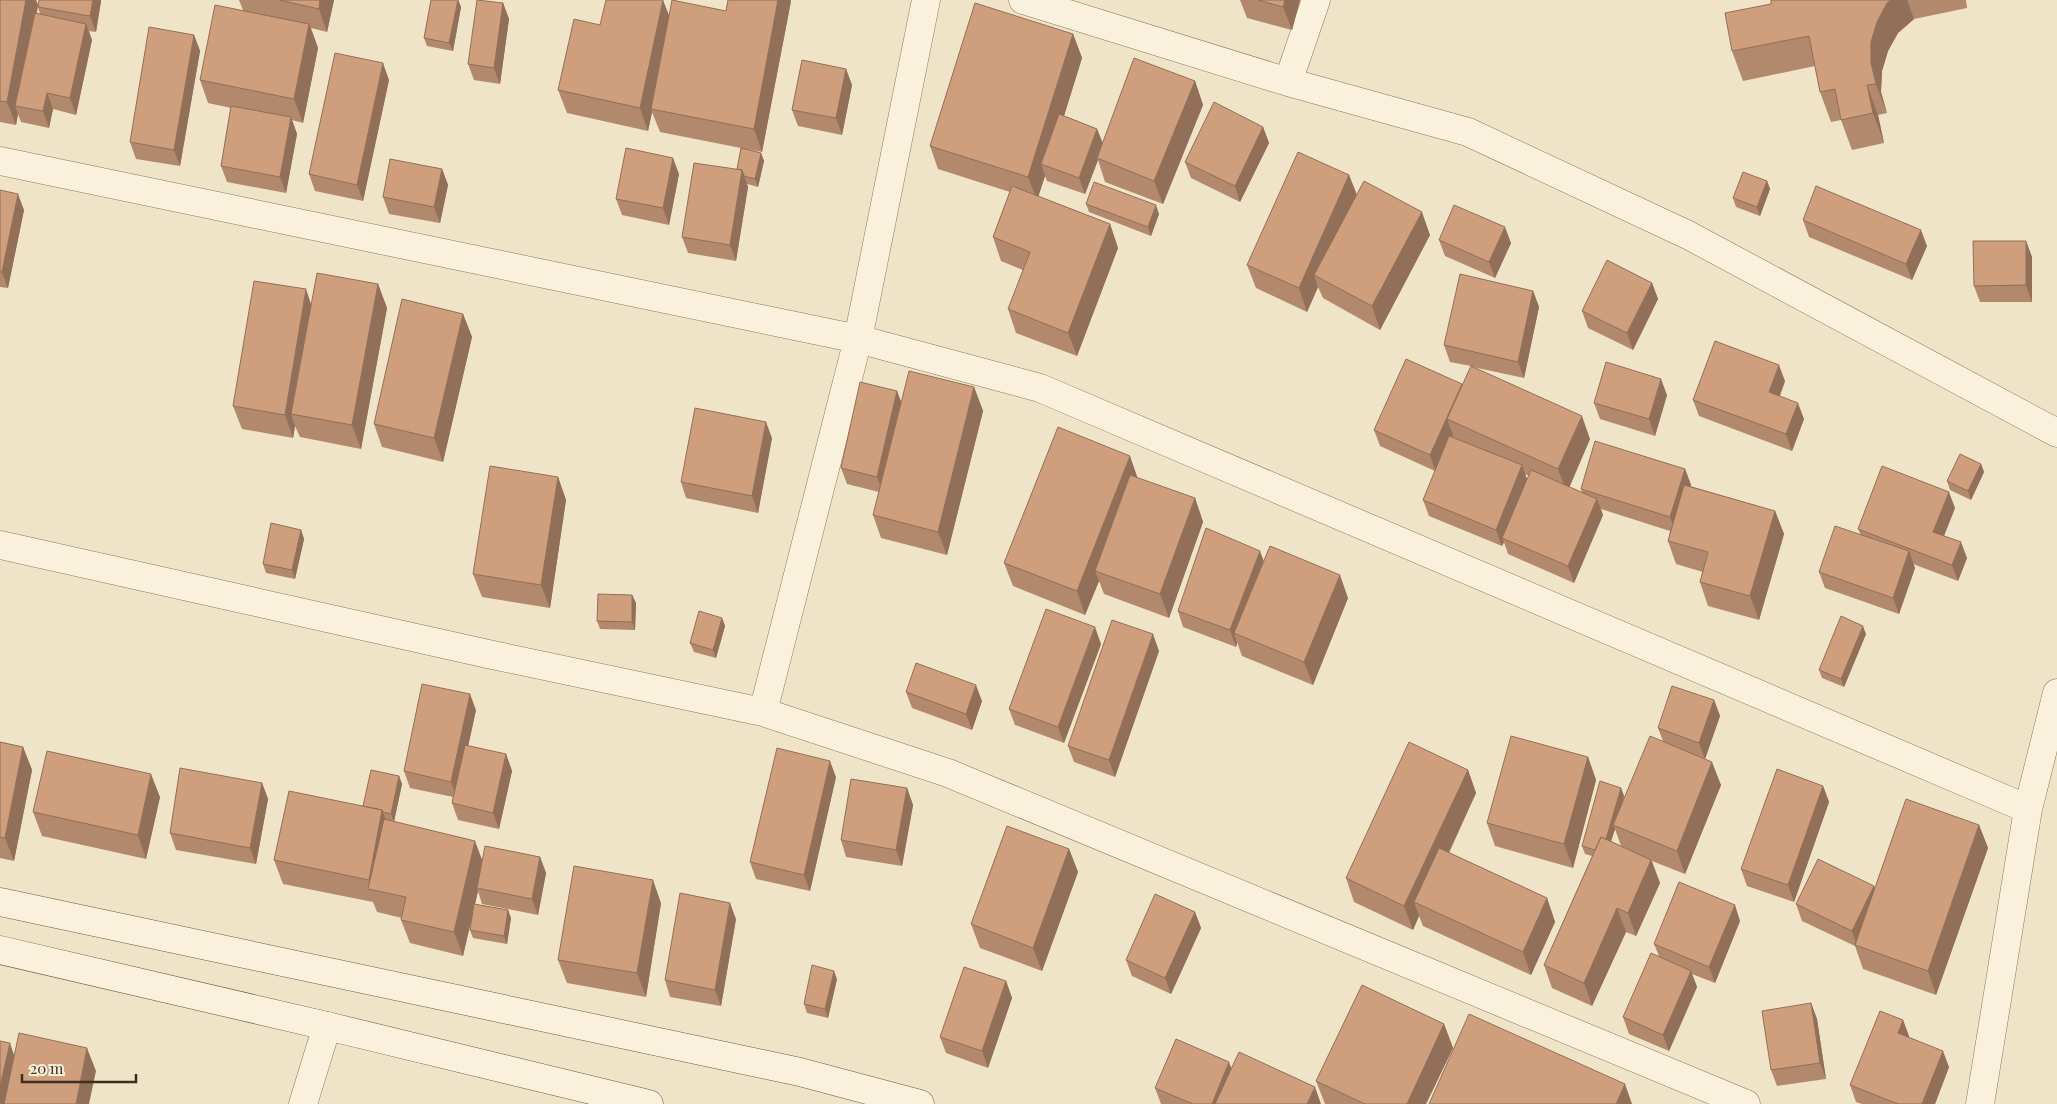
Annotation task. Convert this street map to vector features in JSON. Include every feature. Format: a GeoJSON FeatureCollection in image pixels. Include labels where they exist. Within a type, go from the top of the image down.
{"type":"FeatureCollection","features":[{"type":"Feature","properties":{"kind":"street"},"geometry":{"type":"LineString","coordinates":[[763,712],[858,339],[926,0]]}},
{"type":"Feature","properties":{"kind":"street"},"geometry":{"type":"LineString","coordinates":[[1023,0],[1288,82],[1468,132],[1688,235],[2057,433]]}},
{"type":"Feature","properties":{"kind":"street"},"geometry":{"type":"LineString","coordinates":[[1288,82],[1316,0]]}},
{"type":"Feature","properties":{"kind":"street"},"geometry":{"type":"LineString","coordinates":[[0,161],[858,339],[1040,388],[2028,809]]}},
{"type":"Feature","properties":{"kind":"street"},"geometry":{"type":"LineString","coordinates":[[0,546],[478,652],[763,712],[948,773],[1746,1104]]}},
{"type":"Feature","properties":{"kind":"street"},"geometry":{"type":"LineString","coordinates":[[1980,1104],[2028,809],[2057,693]]}},
{"type":"Feature","properties":{"kind":"street"},"geometry":{"type":"LineString","coordinates":[[0,902],[800,1072],[920,1104]]}},
{"type":"Feature","properties":{"kind":"street"},"geometry":{"type":"LineString","coordinates":[[0,950],[649,1104]]}},
{"type":"Feature","properties":{"kind":"street"},"geometry":{"type":"LineString","coordinates":[[303,1104],[326,1026]]}},
{"type":"Feature","properties":{"kind":"building"},"geometry":{"type":"Polygon","coordinates":[[[0,0],[26,0],[7,102],[0,101],[0,0]]]}},
{"type":"Feature","properties":{"kind":"building"},"geometry":{"type":"Polygon","coordinates":[[[39,0],[93,0],[90,16],[38,7],[39,0]]]}},
{"type":"Feature","properties":{"kind":"building"},"geometry":{"type":"Polygon","coordinates":[[[279,0],[320,0],[319,9],[279,0]]]}},
{"type":"Feature","properties":{"kind":"building"},"geometry":{"type":"Polygon","coordinates":[[[431,0],[458,0],[449,43],[424,38],[431,0]]]}},
{"type":"Feature","properties":{"kind":"building"},"geometry":{"type":"Polygon","coordinates":[[[477,0],[503,3],[494,68],[468,64],[477,0]]]}},
{"type":"Feature","properties":{"kind":"building"},"geometry":{"type":"Polygon","coordinates":[[[606,0],[663,0],[640,108],[558,90],[574,19],[600,25],[606,0]]]}},
{"type":"Feature","properties":{"kind":"building"},"geometry":{"type":"Polygon","coordinates":[[[672,0],[726,11],[728,0],[778,0],[754,129],[651,109],[672,0]]]}},
{"type":"Feature","properties":{"kind":"building"},"geometry":{"type":"Polygon","coordinates":[[[1258,0],[1285,0],[1283,7],[1258,0]]]}},
{"type":"Feature","properties":{"kind":"building"},"geometry":{"type":"Polygon","coordinates":[[[1771,0],[1891,0],[1887,3],[1877,22],[1871,42],[1871,63],[1876,84],[1867,85],[1873,113],[1841,120],[1835,89],[1820,92],[1809,36],[1732,51],[1725,13],[1771,4],[1771,0]]]}},
{"type":"Feature","properties":{"kind":"building"},"geometry":{"type":"Polygon","coordinates":[[[975,3],[1073,34],[1028,177],[930,146],[975,3]]]}},
{"type":"Feature","properties":{"kind":"building"},"geometry":{"type":"Polygon","coordinates":[[[215,5],[309,24],[294,99],[200,80],[215,5]]]}},
{"type":"Feature","properties":{"kind":"building"},"geometry":{"type":"Polygon","coordinates":[[[35,13],[86,24],[70,98],[47,93],[43,111],[15,106],[35,13]]]}},
{"type":"Feature","properties":{"kind":"building"},"geometry":{"type":"Polygon","coordinates":[[[149,27],[194,35],[174,150],[130,142],[149,27]]]}},
{"type":"Feature","properties":{"kind":"building"},"geometry":{"type":"Polygon","coordinates":[[[335,53],[383,63],[357,185],[309,174],[335,53]]]}},
{"type":"Feature","properties":{"kind":"building"},"geometry":{"type":"Polygon","coordinates":[[[1134,58],[1195,81],[1154,181],[1097,158],[1134,58]]]}},
{"type":"Feature","properties":{"kind":"building"},"geometry":{"type":"Polygon","coordinates":[[[802,60],[846,69],[836,118],[792,110],[802,60]]]}},
{"type":"Feature","properties":{"kind":"building"},"geometry":{"type":"Polygon","coordinates":[[[1214,102],[1263,127],[1235,186],[1185,162],[1214,102]]]}},
{"type":"Feature","properties":{"kind":"building"},"geometry":{"type":"Polygon","coordinates":[[[231,106],[291,117],[280,177],[221,166],[231,106]]]}},
{"type":"Feature","properties":{"kind":"building"},"geometry":{"type":"Polygon","coordinates":[[[1059,114],[1097,129],[1079,178],[1041,164],[1059,114]]]}},
{"type":"Feature","properties":{"kind":"building"},"geometry":{"type":"Polygon","coordinates":[[[626,148],[673,158],[663,208],[616,199],[626,148]]]}},
{"type":"Feature","properties":{"kind":"building"},"geometry":{"type":"Polygon","coordinates":[[[741,148],[761,153],[755,179],[744,176],[742,170],[737,169],[741,148]]]}},
{"type":"Feature","properties":{"kind":"building"},"geometry":{"type":"Polygon","coordinates":[[[1298,152],[1349,175],[1299,288],[1247,265],[1298,152]]]}},
{"type":"Feature","properties":{"kind":"building"},"geometry":{"type":"Polygon","coordinates":[[[390,159],[442,169],[434,207],[383,197],[390,159]]]}},
{"type":"Feature","properties":{"kind":"building"},"geometry":{"type":"Polygon","coordinates":[[[694,163],[742,170],[730,245],[682,237],[694,163]]]}},
{"type":"Feature","properties":{"kind":"building"},"geometry":{"type":"Polygon","coordinates":[[[1743,172],[1767,181],[1757,207],[1733,198],[1743,172]]]}},
{"type":"Feature","properties":{"kind":"building"},"geometry":{"type":"Polygon","coordinates":[[[1364,181],[1422,212],[1372,306],[1314,275],[1364,181]]]}},
{"type":"Feature","properties":{"kind":"building"},"geometry":{"type":"Polygon","coordinates":[[[1094,182],[1156,205],[1148,227],[1086,204],[1094,182]]]}},
{"type":"Feature","properties":{"kind":"building"},"geometry":{"type":"Polygon","coordinates":[[[1012,186],[1110,224],[1068,333],[1008,309],[1030,252],[993,237],[1012,186]]]}},
{"type":"Feature","properties":{"kind":"building"},"geometry":{"type":"Polygon","coordinates":[[[1816,186],[1921,230],[1906,264],[1803,220],[1816,186]]]}},
{"type":"Feature","properties":{"kind":"building"},"geometry":{"type":"Polygon","coordinates":[[[0,190],[18,194],[2,272],[0,272],[0,190]]]}},
{"type":"Feature","properties":{"kind":"building"},"geometry":{"type":"Polygon","coordinates":[[[1454,205],[1505,227],[1489,262],[1439,240],[1454,205]]]}},
{"type":"Feature","properties":{"kind":"building"},"geometry":{"type":"Polygon","coordinates":[[[1973,241],[2026,241],[2026,285],[1974,286],[1973,241]]]}},
{"type":"Feature","properties":{"kind":"building"},"geometry":{"type":"Polygon","coordinates":[[[1607,260],[1652,283],[1627,333],[1582,311],[1607,260]]]}},
{"type":"Feature","properties":{"kind":"building"},"geometry":{"type":"Polygon","coordinates":[[[317,273],[378,284],[352,425],[291,414],[317,273]]]}},
{"type":"Feature","properties":{"kind":"building"},"geometry":{"type":"Polygon","coordinates":[[[1460,274],[1533,291],[1518,362],[1444,345],[1460,274]]]}},
{"type":"Feature","properties":{"kind":"building"},"geometry":{"type":"Polygon","coordinates":[[[254,281],[306,289],[285,415],[233,406],[254,281]]]}},
{"type":"Feature","properties":{"kind":"building"},"geometry":{"type":"Polygon","coordinates":[[[402,299],[463,314],[434,438],[374,424],[402,299]]]}},
{"type":"Feature","properties":{"kind":"building"},"geometry":{"type":"Polygon","coordinates":[[[1715,341],[1779,365],[1769,392],[1798,403],[1786,434],[1693,400],[1715,341]]]}},
{"type":"Feature","properties":{"kind":"building"},"geometry":{"type":"Polygon","coordinates":[[[1406,359],[1462,384],[1430,455],[1374,430],[1406,359]]]}},
{"type":"Feature","properties":{"kind":"building"},"geometry":{"type":"Polygon","coordinates":[[[1606,362],[1661,379],[1649,419],[1594,403],[1606,362]]]}},
{"type":"Feature","properties":{"kind":"building"},"geometry":{"type":"Polygon","coordinates":[[[1471,366],[1582,416],[1558,469],[1447,419],[1471,366]]]}},
{"type":"Feature","properties":{"kind":"building"},"geometry":{"type":"Polygon","coordinates":[[[909,371],[974,387],[938,532],[873,515],[909,371]]]}},
{"type":"Feature","properties":{"kind":"building"},"geometry":{"type":"Polygon","coordinates":[[[860,382],[897,391],[877,477],[841,468],[860,382]]]}},
{"type":"Feature","properties":{"kind":"building"},"geometry":{"type":"Polygon","coordinates":[[[695,408],[766,422],[752,496],[681,482],[695,408]]]}},
{"type":"Feature","properties":{"kind":"building"},"geometry":{"type":"Polygon","coordinates":[[[1058,427],[1130,456],[1077,591],[1004,563],[1058,427]]]}},
{"type":"Feature","properties":{"kind":"building"},"geometry":{"type":"Polygon","coordinates":[[[1449,436],[1522,465],[1496,530],[1423,500],[1449,436]]]}},
{"type":"Feature","properties":{"kind":"building"},"geometry":{"type":"Polygon","coordinates":[[[1595,441],[1685,469],[1670,517],[1581,489],[1595,441]]]}},
{"type":"Feature","properties":{"kind":"building"},"geometry":{"type":"Polygon","coordinates":[[[1960,454],[1981,464],[1968,491],[1947,481],[1960,454]]]}},
{"type":"Feature","properties":{"kind":"building"},"geometry":{"type":"Polygon","coordinates":[[[490,466],[558,477],[541,585],[473,574],[490,466]]]}},
{"type":"Feature","properties":{"kind":"building"},"geometry":{"type":"Polygon","coordinates":[[[1882,466],[1949,492],[1933,532],[1961,542],[1952,565],[1858,529],[1882,466]]]}},
{"type":"Feature","properties":{"kind":"building"},"geometry":{"type":"Polygon","coordinates":[[[1531,470],[1597,499],[1568,566],[1502,538],[1531,470]]]}},
{"type":"Feature","properties":{"kind":"building"},"geometry":{"type":"Polygon","coordinates":[[[1130,475],[1195,498],[1160,594],[1095,571],[1130,475]]]}},
{"type":"Feature","properties":{"kind":"building"},"geometry":{"type":"Polygon","coordinates":[[[1684,485],[1775,511],[1750,596],[1700,582],[1708,552],[1668,541],[1684,485]]]}},
{"type":"Feature","properties":{"kind":"building"},"geometry":{"type":"Polygon","coordinates":[[[271,523],[301,530],[292,570],[263,564],[271,523]]]}},
{"type":"Feature","properties":{"kind":"building"},"geometry":{"type":"Polygon","coordinates":[[[1835,526],[1909,551],[1893,598],[1819,572],[1835,526]]]}},
{"type":"Feature","properties":{"kind":"building"},"geometry":{"type":"Polygon","coordinates":[[[1206,528],[1260,551],[1230,630],[1178,611],[1206,528]]]}},
{"type":"Feature","properties":{"kind":"building"},"geometry":{"type":"Polygon","coordinates":[[[1270,546],[1340,575],[1304,662],[1234,633],[1270,546]]]}},
{"type":"Feature","properties":{"kind":"building"},"geometry":{"type":"Polygon","coordinates":[[[598,594],[632,595],[632,622],[597,621],[598,594]]]}},
{"type":"Feature","properties":{"kind":"building"},"geometry":{"type":"Polygon","coordinates":[[[1046,609],[1095,627],[1058,727],[1009,709],[1046,609]]]}},
{"type":"Feature","properties":{"kind":"building"},"geometry":{"type":"Polygon","coordinates":[[[699,611],[722,618],[713,650],[690,643],[699,611]]]}},
{"type":"Feature","properties":{"kind":"building"},"geometry":{"type":"Polygon","coordinates":[[[1841,616],[1863,626],[1841,679],[1819,670],[1841,616]]]}},
{"type":"Feature","properties":{"kind":"building"},"geometry":{"type":"Polygon","coordinates":[[[1112,620],[1153,634],[1109,760],[1068,746],[1112,620]]]}},
{"type":"Feature","properties":{"kind":"building"},"geometry":{"type":"Polygon","coordinates":[[[916,663],[976,685],[966,714],[906,692],[916,663]]]}},
{"type":"Feature","properties":{"kind":"building"},"geometry":{"type":"Polygon","coordinates":[[[422,684],[470,694],[451,782],[404,771],[422,684]]]}},
{"type":"Feature","properties":{"kind":"building"},"geometry":{"type":"Polygon","coordinates":[[[1672,686],[1714,700],[1699,743],[1658,728],[1672,686]]]}},
{"type":"Feature","properties":{"kind":"building"},"geometry":{"type":"Polygon","coordinates":[[[1511,736],[1588,757],[1564,844],[1487,823],[1511,736]]]}},
{"type":"Feature","properties":{"kind":"building"},"geometry":{"type":"Polygon","coordinates":[[[1650,736],[1712,762],[1677,851],[1613,825],[1650,736]]]}},
{"type":"Feature","properties":{"kind":"building"},"geometry":{"type":"Polygon","coordinates":[[[0,742],[23,747],[5,838],[0,837],[0,742]]]}},
{"type":"Feature","properties":{"kind":"building"},"geometry":{"type":"Polygon","coordinates":[[[1409,742],[1468,770],[1404,906],[1346,878],[1409,742]]]}},
{"type":"Feature","properties":{"kind":"building"},"geometry":{"type":"Polygon","coordinates":[[[465,745],[506,754],[493,813],[452,803],[465,745]]]}},
{"type":"Feature","properties":{"kind":"building"},"geometry":{"type":"Polygon","coordinates":[[[777,748],[830,761],[804,875],[750,862],[777,748]]]}},
{"type":"Feature","properties":{"kind":"building"},"geometry":{"type":"Polygon","coordinates":[[[47,751],[151,774],[138,835],[33,812],[47,751]]]}},
{"type":"Feature","properties":{"kind":"building"},"geometry":{"type":"Polygon","coordinates":[[[180,768],[262,783],[250,848],[170,833],[180,768]]]}},
{"type":"Feature","properties":{"kind":"building"},"geometry":{"type":"Polygon","coordinates":[[[1777,769],[1823,786],[1788,885],[1741,869],[1777,769]]]}},
{"type":"Feature","properties":{"kind":"building"},"geometry":{"type":"Polygon","coordinates":[[[371,770],[399,776],[391,814],[363,806],[371,770]]]}},
{"type":"Feature","properties":{"kind":"building"},"geometry":{"type":"Polygon","coordinates":[[[851,779],[907,788],[896,850],[841,840],[851,779]]]}},
{"type":"Feature","properties":{"kind":"building"},"geometry":{"type":"Polygon","coordinates":[[[1600,781],[1621,788],[1606,839],[1601,837],[1595,850],[1582,846],[1600,781]]]}},
{"type":"Feature","properties":{"kind":"building"},"geometry":{"type":"Polygon","coordinates":[[[289,791],[382,810],[369,880],[274,860],[289,791]]]}},
{"type":"Feature","properties":{"kind":"building"},"geometry":{"type":"Polygon","coordinates":[[[1906,799],[1979,825],[1928,971],[1855,945],[1906,799]]]}},
{"type":"Feature","properties":{"kind":"building"},"geometry":{"type":"Polygon","coordinates":[[[384,819],[475,841],[454,932],[401,920],[406,897],[368,889],[384,819]]]}},
{"type":"Feature","properties":{"kind":"building"},"geometry":{"type":"Polygon","coordinates":[[[1007,826],[1069,849],[1033,948],[971,924],[1007,826]]]}},
{"type":"Feature","properties":{"kind":"building"},"geometry":{"type":"Polygon","coordinates":[[[1601,837],[1651,860],[1628,913],[1617,908],[1584,983],[1544,965],[1601,837]]]}},
{"type":"Feature","properties":{"kind":"building"},"geometry":{"type":"Polygon","coordinates":[[[485,846],[540,857],[532,899],[477,888],[485,846]]]}},
{"type":"Feature","properties":{"kind":"building"},"geometry":{"type":"Polygon","coordinates":[[[1439,848],[1547,898],[1523,952],[1414,902],[1439,848]]]}},
{"type":"Feature","properties":{"kind":"building"},"geometry":{"type":"Polygon","coordinates":[[[1818,859],[1874,886],[1852,931],[1796,904],[1818,859]]]}},
{"type":"Feature","properties":{"kind":"building"},"geometry":{"type":"Polygon","coordinates":[[[574,866],[653,880],[637,973],[558,960],[574,866]]]}},
{"type":"Feature","properties":{"kind":"building"},"geometry":{"type":"Polygon","coordinates":[[[1679,882],[1735,905],[1709,967],[1654,944],[1679,882]]]}},
{"type":"Feature","properties":{"kind":"building"},"geometry":{"type":"Polygon","coordinates":[[[680,893],[730,903],[715,990],[665,980],[680,893]]]}},
{"type":"Feature","properties":{"kind":"building"},"geometry":{"type":"Polygon","coordinates":[[[1155,894],[1195,912],[1165,978],[1126,960],[1155,894]]]}},
{"type":"Feature","properties":{"kind":"building"},"geometry":{"type":"Polygon","coordinates":[[[474,904],[508,910],[504,936],[470,930],[474,904]]]}},
{"type":"Feature","properties":{"kind":"building"},"geometry":{"type":"Polygon","coordinates":[[[1651,953],[1691,971],[1663,1035],[1623,1017],[1651,953]]]}},
{"type":"Feature","properties":{"kind":"building"},"geometry":{"type":"Polygon","coordinates":[[[812,965],[834,971],[825,1009],[804,1004],[812,965]]]}},
{"type":"Feature","properties":{"kind":"building"},"geometry":{"type":"Polygon","coordinates":[[[964,967],[1006,981],[982,1051],[940,1037],[964,967]]]}},
{"type":"Feature","properties":{"kind":"building"},"geometry":{"type":"Polygon","coordinates":[[[1362,985],[1444,1024],[1407,1104],[1365,1104],[1316,1081],[1362,985]]]}},
{"type":"Feature","properties":{"kind":"building"},"geometry":{"type":"Polygon","coordinates":[[[1811,1003],[1820,1063],[1771,1070],[1762,1011],[1811,1003]]]}},
{"type":"Feature","properties":{"kind":"building"},"geometry":{"type":"Polygon","coordinates":[[[1880,1011],[1903,1020],[1898,1033],[1943,1051],[1922,1104],[1898,1104],[1850,1085],[1880,1011]]]}},
{"type":"Feature","properties":{"kind":"building"},"geometry":{"type":"Polygon","coordinates":[[[1469,1014],[1625,1084],[1616,1104],[1429,1104],[1469,1014]]]}},
{"type":"Feature","properties":{"kind":"building"},"geometry":{"type":"Polygon","coordinates":[[[19,1033],[87,1048],[76,1104],[4,1104],[19,1033]]]}},
{"type":"Feature","properties":{"kind":"building"},"geometry":{"type":"Polygon","coordinates":[[[1176,1039],[1229,1062],[1212,1104],[1193,1104],[1155,1088],[1176,1039]]]}},
{"type":"Feature","properties":{"kind":"building"},"geometry":{"type":"Polygon","coordinates":[[[0,1041],[10,1043],[0,1086],[0,1041]]]}},
{"type":"Feature","properties":{"kind":"building"},"geometry":{"type":"Polygon","coordinates":[[[1239,1052],[1315,1087],[1307,1104],[1215,1104],[1239,1052]]]}}]}
